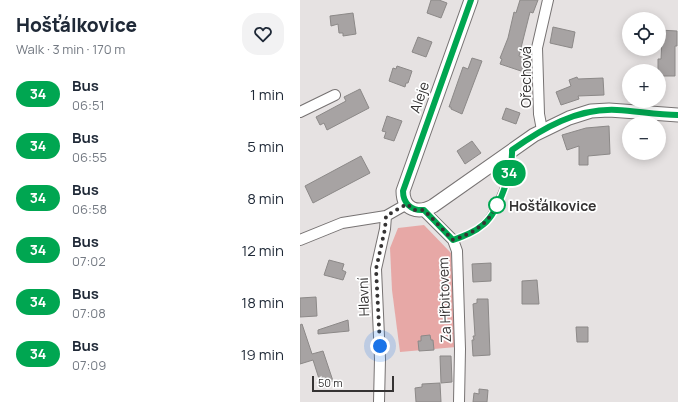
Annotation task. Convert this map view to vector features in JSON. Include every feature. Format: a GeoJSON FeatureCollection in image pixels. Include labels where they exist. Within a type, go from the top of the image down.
{"type":"FeatureCollection","features":[{"type":"Feature","properties":{"kind":"street","name":"Aleje"},"geometry":{"type":"LineString","coordinates":[[407,204],[403,196],[404,188],[471,0]]}},
{"type":"Feature","properties":{"kind":"street","name":"Ořechová"},"geometry":{"type":"LineString","coordinates":[[542,130],[539,118],[537,48],[548,0]]}},
{"type":"Feature","properties":{"kind":"street"},"geometry":{"type":"LineString","coordinates":[[300,112],[335,95]]}},
{"type":"Feature","properties":{"kind":"street"},"geometry":{"type":"LineString","coordinates":[[300,240],[342,223],[386,216],[407,204],[414,210],[424,210],[438,202],[542,130],[569,118],[596,111],[616,110],[678,115]]}},
{"type":"Feature","properties":{"kind":"street","name":"Za Hřbitovem"},"geometry":{"type":"LineString","coordinates":[[424,210],[453,240],[457,251],[460,349],[459,402]]}},
{"type":"Feature","properties":{"kind":"street","name":"Hlavní"},"geometry":{"type":"LineString","coordinates":[[379,402],[380,359],[376,269],[385,229],[386,216]]}},
{"type":"Feature","properties":{"kind":"lane"},"geometry":{"type":"LineString","coordinates":[[453,240],[474,231],[490,217],[495,210],[511,163],[512,150]]}},
{"type":"Feature","properties":{"kind":"shaded area"},"geometry":{"type":"Polygon","coordinates":[[[424,225],[451,253],[456,347],[400,352],[392,290],[390,248],[398,228],[424,225]]]}},
{"type":"Feature","properties":{"kind":"building"},"geometry":{"type":"Polygon","coordinates":[[[431,0],[439,0],[447,3],[441,18],[427,13],[431,0]]]}},
{"type":"Feature","properties":{"kind":"building"},"geometry":{"type":"Polygon","coordinates":[[[520,0],[538,0],[533,13],[530,12],[519,56],[529,60],[530,74],[500,64],[502,59],[500,58],[508,38],[514,12],[516,13],[520,0]]]}},
{"type":"Feature","properties":{"kind":"building"},"geometry":{"type":"Polygon","coordinates":[[[353,13],[356,34],[343,36],[343,33],[339,33],[338,24],[331,26],[330,16],[353,13]]]}},
{"type":"Feature","properties":{"kind":"building"},"geometry":{"type":"Polygon","coordinates":[[[553,27],[575,32],[572,48],[550,43],[553,27]]]}},
{"type":"Feature","properties":{"kind":"building"},"geometry":{"type":"Polygon","coordinates":[[[666,30],[677,31],[677,46],[675,46],[675,76],[666,76],[666,64],[658,64],[658,59],[661,59],[661,56],[666,56],[666,30]]]}},
{"type":"Feature","properties":{"kind":"building"},"geometry":{"type":"Polygon","coordinates":[[[418,37],[432,42],[426,57],[412,52],[418,37]]]}},
{"type":"Feature","properties":{"kind":"building"},"geometry":{"type":"Polygon","coordinates":[[[472,58],[482,61],[462,114],[449,107],[463,67],[468,69],[472,58]]]}},
{"type":"Feature","properties":{"kind":"building"},"geometry":{"type":"Polygon","coordinates":[[[397,66],[412,71],[405,87],[389,81],[393,68],[396,69],[397,66]]]}},
{"type":"Feature","properties":{"kind":"building"},"geometry":{"type":"Polygon","coordinates":[[[577,77],[578,79],[603,78],[604,95],[578,96],[579,99],[561,105],[556,92],[571,86],[569,80],[577,77]]]}},
{"type":"Feature","properties":{"kind":"building"},"geometry":{"type":"Polygon","coordinates":[[[360,89],[369,108],[327,130],[324,123],[320,125],[316,117],[346,101],[344,97],[360,89]]]}},
{"type":"Feature","properties":{"kind":"building"},"geometry":{"type":"Polygon","coordinates":[[[506,108],[520,113],[516,124],[502,119],[506,108]]]}},
{"type":"Feature","properties":{"kind":"building"},"geometry":{"type":"Polygon","coordinates":[[[387,116],[402,121],[394,141],[384,138],[386,132],[382,131],[387,116]]]}},
{"type":"Feature","properties":{"kind":"building"},"geometry":{"type":"Polygon","coordinates":[[[609,126],[610,154],[588,156],[588,165],[579,165],[579,146],[567,150],[562,135],[586,128],[609,126]]]}},
{"type":"Feature","properties":{"kind":"building"},"geometry":{"type":"Polygon","coordinates":[[[472,141],[481,153],[465,164],[457,151],[472,141]]]}},
{"type":"Feature","properties":{"kind":"building"},"geometry":{"type":"Polygon","coordinates":[[[361,156],[370,173],[313,203],[305,186],[361,156]]]}},
{"type":"Feature","properties":{"kind":"building"},"geometry":{"type":"Polygon","coordinates":[[[329,260],[344,264],[342,270],[346,272],[343,280],[324,275],[329,260]]]}},
{"type":"Feature","properties":{"kind":"building"},"geometry":{"type":"Polygon","coordinates":[[[491,263],[491,281],[473,282],[472,264],[491,263]]]}},
{"type":"Feature","properties":{"kind":"building"},"geometry":{"type":"Polygon","coordinates":[[[537,280],[539,304],[522,304],[522,281],[537,280]]]}},
{"type":"Feature","properties":{"kind":"building"},"geometry":{"type":"Polygon","coordinates":[[[316,297],[317,316],[300,317],[300,298],[316,297]]]}},
{"type":"Feature","properties":{"kind":"building"},"geometry":{"type":"Polygon","coordinates":[[[477,299],[488,299],[490,355],[473,356],[472,340],[474,340],[473,336],[475,336],[473,304],[477,303],[477,299]]]}},
{"type":"Feature","properties":{"kind":"building"},"geometry":{"type":"Polygon","coordinates":[[[348,320],[349,331],[318,334],[318,330],[348,320]]]}},
{"type":"Feature","properties":{"kind":"building"},"geometry":{"type":"Polygon","coordinates":[[[302,324],[312,354],[323,351],[333,381],[321,385],[313,360],[300,364],[300,325],[302,324]]]}},
{"type":"Feature","properties":{"kind":"building"},"geometry":{"type":"Polygon","coordinates":[[[576,327],[588,327],[588,342],[577,342],[576,327]]]}},
{"type":"Feature","properties":{"kind":"building"},"geometry":{"type":"Polygon","coordinates":[[[430,335],[431,340],[433,340],[434,350],[419,351],[418,341],[421,341],[421,336],[430,335]]]}},
{"type":"Feature","properties":{"kind":"building"},"geometry":{"type":"Polygon","coordinates":[[[440,356],[451,356],[452,382],[441,383],[440,356]]]}},
{"type":"Feature","properties":{"kind":"building"},"geometry":{"type":"Polygon","coordinates":[[[440,383],[441,402],[416,402],[415,388],[422,387],[422,384],[440,383]]]}},
{"type":"Feature","properties":{"kind":"building"},"geometry":{"type":"Polygon","coordinates":[[[479,389],[488,390],[487,402],[473,402],[474,393],[479,394],[479,389]]]}},
{"type":"Feature","properties":{"kind":"bus line","name":"34"},"geometry":{"type":"LineString","coordinates":[[471,0],[403,191],[404,200],[408,206],[412,209],[424,210],[453,240],[474,231],[484,224],[490,217],[495,210],[505,183],[511,163],[512,150],[542,130],[579,114],[591,111],[616,110],[678,115]]}},
{"type":"Feature","properties":{"kind":"place","name":"Hošťálkovice"},"geometry":{"type":"Point","coordinates":[497,205]}},
{"type":"Feature","properties":{"kind":"route"},"geometry":{"type":"LineString","coordinates":[[380,346],[376,269],[385,229],[386,216],[407,204],[414,210],[424,210],[453,240],[474,231],[484,224],[495,210],[498,203],[497,205]]}}]}
